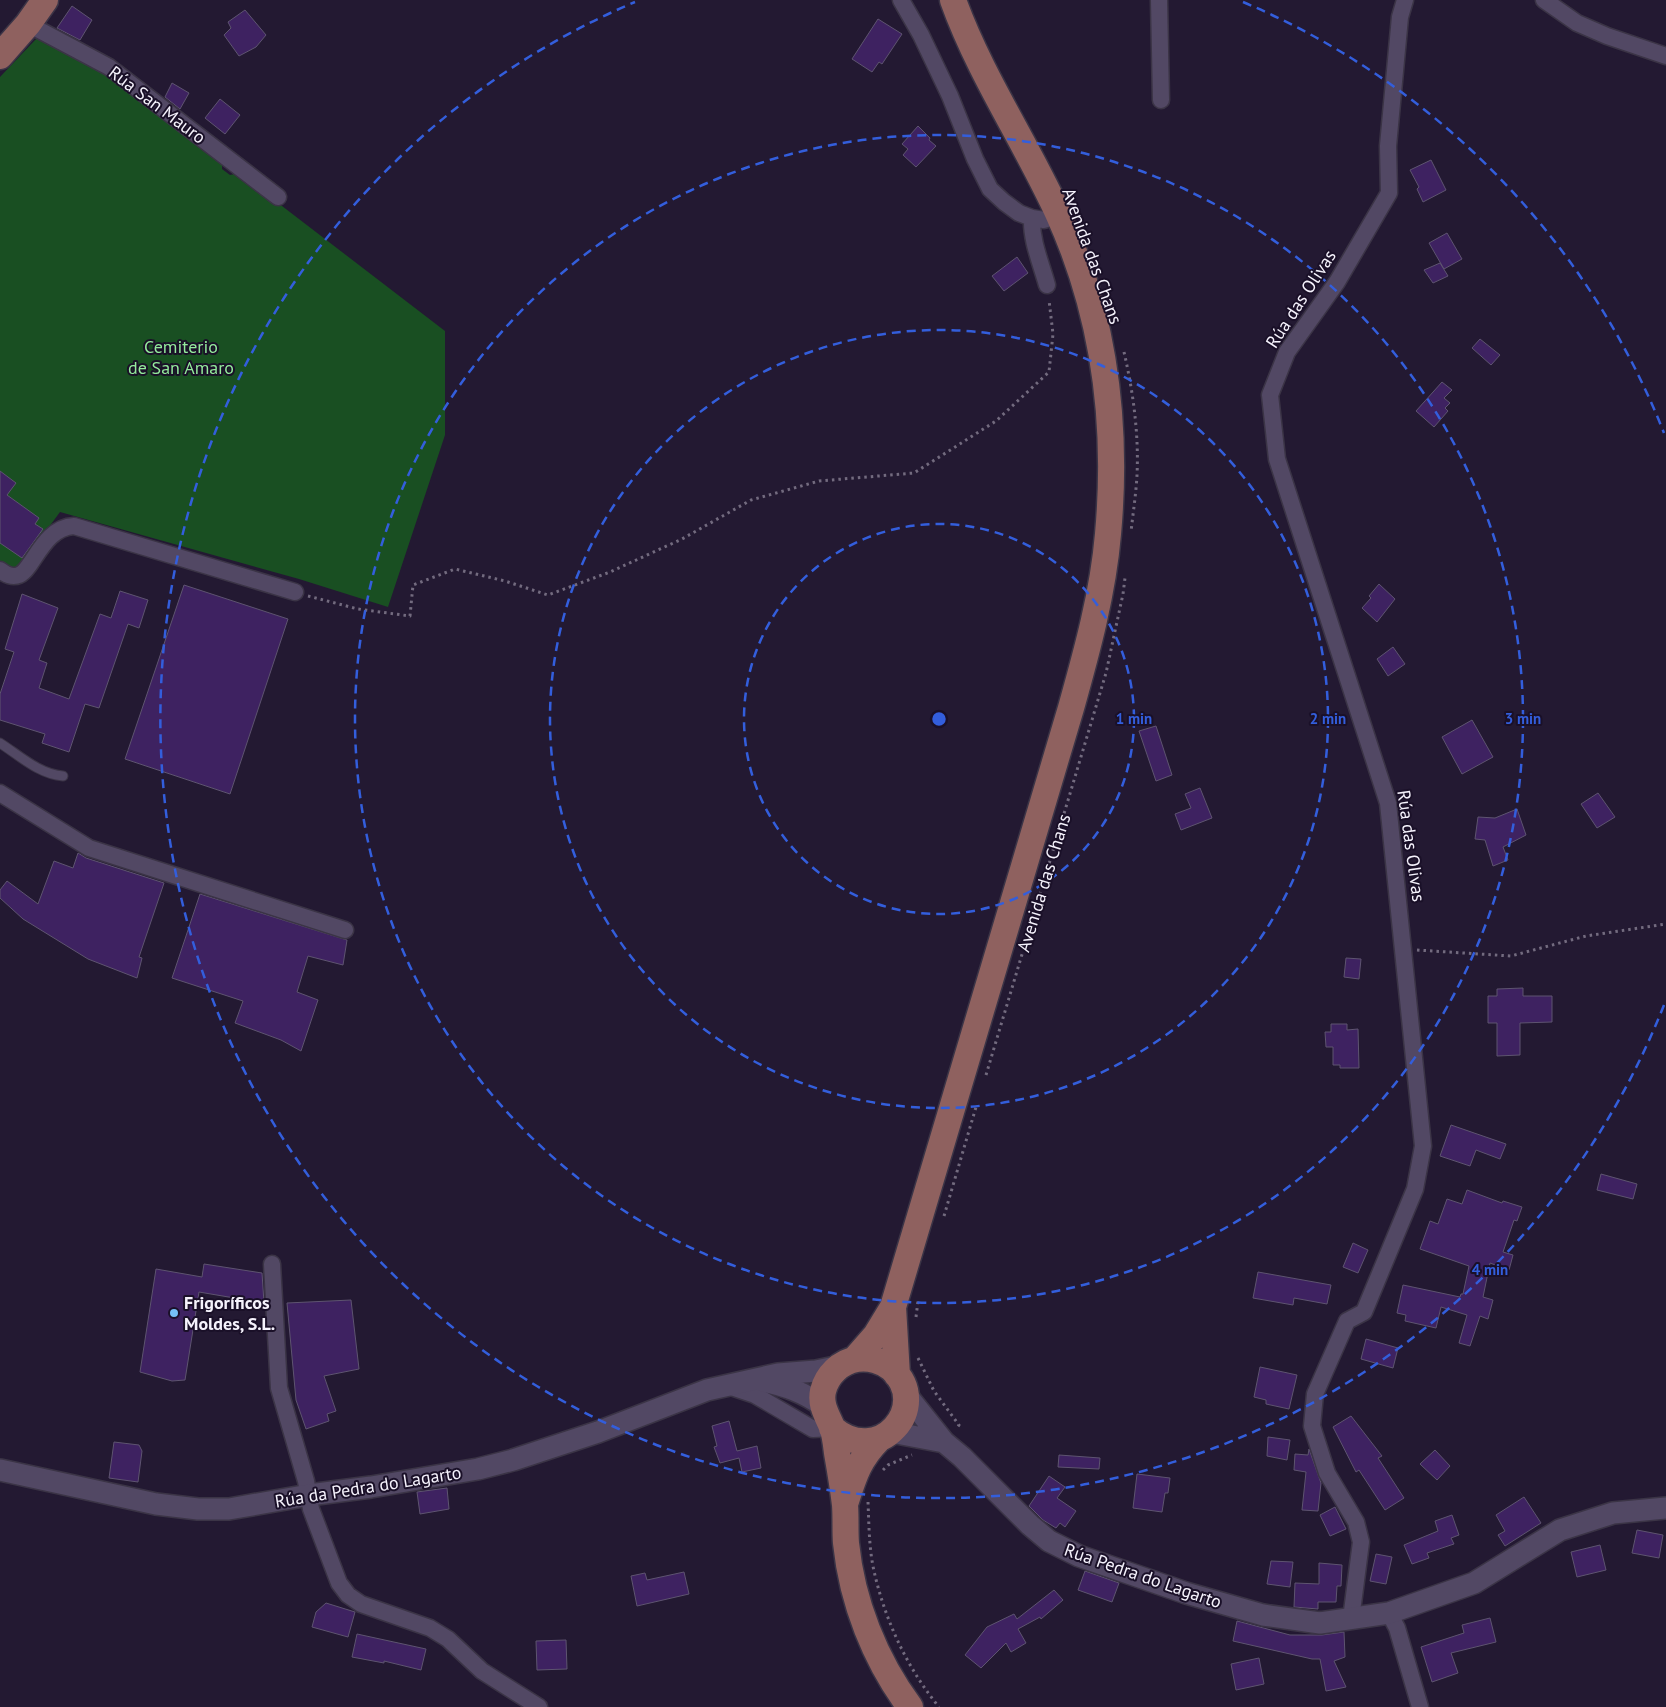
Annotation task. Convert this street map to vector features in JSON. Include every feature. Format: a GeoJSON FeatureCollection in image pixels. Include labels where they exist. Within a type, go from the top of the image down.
{"type":"FeatureCollection","features":[{"type":"Feature","properties":{"kind":"main road"},"geometry":{"type":"LineString","coordinates":[[0,56],[28,24],[45,0]]}},
{"type":"Feature","properties":{"kind":"main road","name":"Avenida das Chans"},"geometry":{"type":"LineString","coordinates":[[857,1504],[828,1417],[823,1393],[827,1381],[876,1335],[893,1307],[1071,708],[1086,653],[1103,573],[1108,535],[1111,483],[1111,430],[1107,382],[1091,306],[1075,255],[1058,215],[1032,160],[978,61],[953,0]]}},
{"type":"Feature","properties":{"kind":"main road","name":"Avenida das Chans"},"geometry":{"type":"LineString","coordinates":[[893,1307],[901,1384],[906,1407],[900,1421],[866,1452],[855,1474],[857,1504],[848,1553],[852,1581],[860,1611],[870,1636],[884,1666],[910,1707]]}},
{"type":"Feature","properties":{"kind":"main road"},"geometry":{"type":"LineString","coordinates":[[848,1363],[864,1358],[879,1361],[891,1368],[901,1384]]}},
{"type":"Feature","properties":{"kind":"main road"},"geometry":{"type":"LineString","coordinates":[[828,1417],[840,1435],[850,1440],[864,1442],[885,1436]]}},
{"type":"Feature","properties":{"kind":"street"},"geometry":{"type":"LineString","coordinates":[[901,0],[950,96],[975,159],[990,189],[1019,213],[1032,218],[1044,220],[1058,215]]}},
{"type":"Feature","properties":{"kind":"street"},"geometry":{"type":"LineString","coordinates":[[1160,0],[1161,100]]}},
{"type":"Feature","properties":{"kind":"street","name":"Rúa das Olivas"},"geometry":{"type":"LineString","coordinates":[[1351,1619],[1361,1542],[1356,1522],[1327,1474],[1312,1426],[1315,1394],[1347,1321],[1364,1312],[1415,1189],[1423,1146],[1388,803],[1278,459],[1270,394],[1287,352],[1337,282],[1389,193],[1388,146],[1400,18],[1405,0]]}},
{"type":"Feature","properties":{"kind":"street"},"geometry":{"type":"LineString","coordinates":[[1544,0],[1577,22],[1607,36],[1666,56]]}},
{"type":"Feature","properties":{"kind":"street","name":"Rúa San Mauro"},"geometry":{"type":"LineString","coordinates":[[28,24],[109,67],[278,197]]}},
{"type":"Feature","properties":{"kind":"street"},"geometry":{"type":"LineString","coordinates":[[1032,218],[1031,230],[1047,285]]}},
{"type":"Feature","properties":{"kind":"street"},"geometry":{"type":"LineString","coordinates":[[0,570],[12,576],[19,575],[26,570],[46,539],[65,526],[74,526],[295,592]]}},
{"type":"Feature","properties":{"kind":"street"},"geometry":{"type":"LineString","coordinates":[[0,793],[89,848],[345,930]]}},
{"type":"Feature","properties":{"kind":"street"},"geometry":{"type":"LineString","coordinates":[[272,1264],[279,1388],[306,1481],[310,1509],[339,1582],[348,1595],[361,1604],[430,1628],[448,1639],[482,1671],[540,1707]]}},
{"type":"Feature","properties":{"kind":"street","name":"Rúa da Pedra do Lagarto"},"geometry":{"type":"LineString","coordinates":[[0,1470],[156,1504],[198,1509],[229,1509],[308,1495],[451,1474],[513,1460],[598,1432],[707,1390],[778,1374],[816,1371],[848,1363]]}},
{"type":"Feature","properties":{"kind":"street","name":"Rúa da Pedra do Lagarto"},"geometry":{"type":"LineString","coordinates":[[755,1380],[788,1387],[812,1399],[828,1417]]}},
{"type":"Feature","properties":{"kind":"street","name":"Rúa Pedra do Lagarto"},"geometry":{"type":"LineString","coordinates":[[901,1384],[944,1442],[1049,1541],[1079,1556],[1186,1593],[1262,1616],[1320,1622],[1389,1613],[1474,1583],[1560,1530],[1613,1513],[1666,1508]]}},
{"type":"Feature","properties":{"kind":"street"},"geometry":{"type":"LineString","coordinates":[[725,1385],[756,1395],[814,1429],[828,1417]]}},
{"type":"Feature","properties":{"kind":"street","name":"Rúa Pedra do Lagarto"},"geometry":{"type":"LineString","coordinates":[[885,1436],[944,1442]]}},
{"type":"Feature","properties":{"kind":"street"},"geometry":{"type":"LineString","coordinates":[[1389,1613],[1397,1628],[1420,1707]]}},
{"type":"Feature","properties":{"kind":"lane"},"geometry":{"type":"LineString","coordinates":[[0,744],[43,772],[63,776]]}},
{"type":"Feature","properties":{"kind":"path"},"geometry":{"type":"LineString","coordinates":[[295,592],[358,608],[410,616],[413,585],[455,569],[505,581],[548,595],[610,572],[682,539],[751,500],[819,481],[914,473],[996,421],[1049,372],[1053,334],[1047,285]]}},
{"type":"Feature","properties":{"kind":"path","name":"Avenida das Chans"},"geometry":{"type":"LineString","coordinates":[[1123,347],[1129,374],[1136,430],[1137,474],[1131,534]]}},
{"type":"Feature","properties":{"kind":"path","name":"Avenida das Chans"},"geometry":{"type":"LineString","coordinates":[[986,1075],[1106,673],[1126,577]]}},
{"type":"Feature","properties":{"kind":"path"},"geometry":{"type":"LineString","coordinates":[[1404,949],[1511,956],[1586,936],[1666,924]]}},
{"type":"Feature","properties":{"kind":"path"},"geometry":{"type":"LineString","coordinates":[[942,1222],[978,1102]]}},
{"type":"Feature","properties":{"kind":"path"},"geometry":{"type":"LineString","coordinates":[[915,1321],[921,1293]]}},
{"type":"Feature","properties":{"kind":"path"},"geometry":{"type":"LineString","coordinates":[[917,1349],[924,1374],[934,1392],[959,1425],[944,1442]]}},
{"type":"Feature","properties":{"kind":"path"},"geometry":{"type":"LineString","coordinates":[[877,1476],[888,1464],[907,1456],[918,1454]]}},
{"type":"Feature","properties":{"kind":"path"},"geometry":{"type":"LineString","coordinates":[[857,1504],[869,1536],[873,1570],[885,1611],[904,1656],[939,1707]]}},
{"type":"Feature","properties":{"kind":"green space","name":"Cemiterio de San Amaro"},"geometry":{"type":"Polygon","coordinates":[[[37,38],[108,73],[222,162],[222,169],[230,175],[239,173],[445,331],[445,435],[388,607],[299,579],[60,512],[18,569],[0,567],[0,77],[37,38]]]}},
{"type":"Feature","properties":{"kind":"building"},"geometry":{"type":"Polygon","coordinates":[[[72,6],[92,20],[80,40],[57,28],[72,6]]]}},
{"type":"Feature","properties":{"kind":"building"},"geometry":{"type":"Polygon","coordinates":[[[245,10],[266,35],[256,47],[239,56],[224,35],[231,28],[228,22],[245,10]]]}},
{"type":"Feature","properties":{"kind":"building"},"geometry":{"type":"Polygon","coordinates":[[[878,19],[902,34],[882,64],[879,62],[872,72],[852,59],[878,19]]]}},
{"type":"Feature","properties":{"kind":"building"},"geometry":{"type":"Polygon","coordinates":[[[172,83],[189,93],[180,109],[165,97],[172,83]]]}},
{"type":"Feature","properties":{"kind":"building"},"geometry":{"type":"Polygon","coordinates":[[[220,99],[240,115],[225,134],[205,118],[220,99]]]}},
{"type":"Feature","properties":{"kind":"building"},"geometry":{"type":"Polygon","coordinates":[[[918,126],[936,146],[916,167],[903,155],[908,149],[902,144],[918,126]]]}},
{"type":"Feature","properties":{"kind":"building"},"geometry":{"type":"Polygon","coordinates":[[[1431,160],[1446,190],[1423,202],[1417,189],[1419,187],[1410,170],[1431,160]]]}},
{"type":"Feature","properties":{"kind":"building"},"geometry":{"type":"Polygon","coordinates":[[[1447,233],[1462,259],[1444,269],[1429,243],[1447,233]]]}},
{"type":"Feature","properties":{"kind":"building"},"geometry":{"type":"Polygon","coordinates":[[[1017,257],[1028,273],[1004,291],[992,276],[1017,257]]]}},
{"type":"Feature","properties":{"kind":"building"},"geometry":{"type":"Polygon","coordinates":[[[1440,263],[1448,276],[1433,283],[1424,270],[1440,263]]]}},
{"type":"Feature","properties":{"kind":"building"},"geometry":{"type":"Polygon","coordinates":[[[1480,339],[1500,355],[1491,365],[1472,348],[1480,339]]]}},
{"type":"Feature","properties":{"kind":"building"},"geometry":{"type":"Polygon","coordinates":[[[1442,382],[1452,390],[1444,398],[1450,403],[1445,408],[1448,411],[1434,427],[1416,411],[1442,382]]]}},
{"type":"Feature","properties":{"kind":"building"},"geometry":{"type":"Polygon","coordinates":[[[0,471],[16,483],[7,495],[39,518],[35,524],[43,529],[22,558],[0,543],[0,471]]]}},
{"type":"Feature","properties":{"kind":"building"},"geometry":{"type":"Polygon","coordinates":[[[1379,584],[1395,599],[1377,622],[1362,608],[1371,598],[1369,596],[1379,584]]]}},
{"type":"Feature","properties":{"kind":"building"},"geometry":{"type":"Polygon","coordinates":[[[184,585],[288,619],[230,794],[125,759],[184,585]]]}},
{"type":"Feature","properties":{"kind":"building"},"geometry":{"type":"Polygon","coordinates":[[[120,591],[148,600],[139,628],[128,624],[99,708],[85,704],[69,752],[42,743],[45,734],[0,720],[0,694],[14,652],[5,649],[22,594],[58,608],[39,660],[47,663],[39,688],[69,699],[100,614],[111,618],[120,591]]]}},
{"type":"Feature","properties":{"kind":"building"},"geometry":{"type":"Polygon","coordinates":[[[1393,647],[1405,664],[1388,676],[1377,659],[1393,647]]]}},
{"type":"Feature","properties":{"kind":"building"},"geometry":{"type":"Polygon","coordinates":[[[1472,720],[1493,757],[1462,774],[1442,737],[1472,720]]]}},
{"type":"Feature","properties":{"kind":"building"},"geometry":{"type":"Polygon","coordinates":[[[1156,726],[1172,775],[1156,781],[1139,731],[1156,726]]]}},
{"type":"Feature","properties":{"kind":"building"},"geometry":{"type":"Polygon","coordinates":[[[1200,788],[1212,818],[1181,830],[1175,814],[1191,808],[1185,794],[1200,788]]]}},
{"type":"Feature","properties":{"kind":"building"},"geometry":{"type":"Polygon","coordinates":[[[1598,793],[1615,817],[1597,828],[1581,804],[1598,793]]]}},
{"type":"Feature","properties":{"kind":"building"},"geometry":{"type":"Polygon","coordinates":[[[1517,809],[1526,835],[1503,847],[1508,860],[1493,866],[1485,840],[1475,839],[1478,817],[1495,818],[1517,809]]]}},
{"type":"Feature","properties":{"kind":"building"},"geometry":{"type":"Polygon","coordinates":[[[78,853],[86,858],[164,883],[139,957],[142,958],[137,978],[88,959],[23,919],[0,898],[0,890],[7,881],[38,904],[54,861],[73,868],[78,853]]]}},
{"type":"Feature","properties":{"kind":"building"},"geometry":{"type":"Polygon","coordinates":[[[200,894],[347,940],[343,965],[308,956],[297,992],[318,1000],[301,1051],[281,1040],[235,1023],[243,1001],[172,978],[200,894]]]}},
{"type":"Feature","properties":{"kind":"building"},"geometry":{"type":"Polygon","coordinates":[[[1346,958],[1361,959],[1359,979],[1344,977],[1346,958]]]}},
{"type":"Feature","properties":{"kind":"building"},"geometry":{"type":"Polygon","coordinates":[[[1523,988],[1523,996],[1552,996],[1552,1022],[1520,1023],[1520,1055],[1497,1056],[1497,1023],[1488,1023],[1488,996],[1497,996],[1497,989],[1523,988]]]}},
{"type":"Feature","properties":{"kind":"building"},"geometry":{"type":"Polygon","coordinates":[[[1331,1024],[1347,1024],[1347,1030],[1358,1029],[1359,1068],[1340,1068],[1340,1065],[1333,1065],[1333,1047],[1326,1047],[1325,1032],[1331,1032],[1331,1024]]]}},
{"type":"Feature","properties":{"kind":"building"},"geometry":{"type":"Polygon","coordinates":[[[1451,1125],[1506,1144],[1500,1159],[1476,1150],[1470,1166],[1440,1156],[1451,1125]]]}},
{"type":"Feature","properties":{"kind":"building"},"geometry":{"type":"Polygon","coordinates":[[[1601,1174],[1637,1184],[1633,1199],[1597,1190],[1601,1174]]]}},
{"type":"Feature","properties":{"kind":"building"},"geometry":{"type":"Polygon","coordinates":[[[1467,1190],[1502,1203],[1503,1201],[1522,1207],[1517,1221],[1514,1220],[1503,1252],[1513,1255],[1509,1270],[1490,1263],[1483,1297],[1493,1300],[1488,1319],[1480,1316],[1470,1346],[1459,1343],[1467,1315],[1441,1307],[1436,1328],[1405,1321],[1406,1315],[1397,1313],[1403,1285],[1460,1297],[1463,1294],[1469,1266],[1420,1249],[1430,1221],[1438,1224],[1447,1199],[1462,1204],[1467,1190]]]}},
{"type":"Feature","properties":{"kind":"building"},"geometry":{"type":"Polygon","coordinates":[[[1353,1243],[1368,1250],[1358,1273],[1343,1267],[1353,1243]]]}},
{"type":"Feature","properties":{"kind":"building"},"geometry":{"type":"Polygon","coordinates":[[[204,1264],[262,1273],[264,1303],[199,1292],[185,1380],[172,1381],[140,1372],[156,1269],[202,1277],[204,1264]]]}},
{"type":"Feature","properties":{"kind":"building"},"geometry":{"type":"Polygon","coordinates":[[[1258,1272],[1331,1285],[1327,1304],[1294,1298],[1293,1305],[1253,1298],[1258,1272]]]}},
{"type":"Feature","properties":{"kind":"building"},"geometry":{"type":"Polygon","coordinates":[[[351,1300],[359,1369],[324,1376],[336,1411],[327,1414],[329,1421],[306,1429],[296,1400],[287,1303],[351,1300]]]}},
{"type":"Feature","properties":{"kind":"building"},"geometry":{"type":"Polygon","coordinates":[[[1366,1339],[1398,1348],[1393,1368],[1361,1359],[1366,1339]]]}},
{"type":"Feature","properties":{"kind":"building"},"geometry":{"type":"Polygon","coordinates":[[[1260,1367],[1297,1375],[1289,1409],[1266,1404],[1266,1400],[1254,1397],[1260,1367]]]}},
{"type":"Feature","properties":{"kind":"building"},"geometry":{"type":"Polygon","coordinates":[[[1351,1416],[1382,1456],[1378,1458],[1404,1498],[1385,1510],[1359,1470],[1356,1472],[1333,1427],[1351,1416]]]}},
{"type":"Feature","properties":{"kind":"building"},"geometry":{"type":"Polygon","coordinates":[[[729,1421],[737,1451],[757,1446],[761,1468],[742,1472],[739,1458],[720,1463],[714,1447],[717,1446],[712,1426],[729,1421]]]}},
{"type":"Feature","properties":{"kind":"building"},"geometry":{"type":"Polygon","coordinates":[[[1268,1437],[1290,1440],[1287,1460],[1267,1456],[1268,1437]]]}},
{"type":"Feature","properties":{"kind":"building"},"geometry":{"type":"Polygon","coordinates":[[[114,1442],[139,1445],[142,1451],[138,1482],[109,1478],[114,1442]]]}},
{"type":"Feature","properties":{"kind":"building"},"geometry":{"type":"Polygon","coordinates":[[[1309,1449],[1321,1483],[1318,1511],[1302,1510],[1306,1472],[1294,1470],[1295,1454],[1308,1455],[1309,1449]]]}},
{"type":"Feature","properties":{"kind":"building"},"geometry":{"type":"Polygon","coordinates":[[[1435,1450],[1450,1466],[1437,1480],[1420,1464],[1435,1450]]]}},
{"type":"Feature","properties":{"kind":"building"},"geometry":{"type":"Polygon","coordinates":[[[1059,1455],[1100,1458],[1099,1469],[1058,1467],[1059,1455]]]}},
{"type":"Feature","properties":{"kind":"building"},"geometry":{"type":"Polygon","coordinates":[[[1137,1474],[1170,1478],[1162,1512],[1133,1508],[1137,1474]]]}},
{"type":"Feature","properties":{"kind":"building"},"geometry":{"type":"Polygon","coordinates":[[[1049,1476],[1065,1487],[1057,1498],[1076,1511],[1065,1527],[1060,1523],[1056,1528],[1043,1520],[1029,1506],[1049,1476]]]}},
{"type":"Feature","properties":{"kind":"building"},"geometry":{"type":"Polygon","coordinates":[[[447,1488],[449,1509],[420,1514],[417,1492],[447,1488]]]}},
{"type":"Feature","properties":{"kind":"building"},"geometry":{"type":"Polygon","coordinates":[[[1524,1497],[1541,1523],[1505,1546],[1498,1535],[1505,1531],[1496,1515],[1524,1497]]]}},
{"type":"Feature","properties":{"kind":"building"},"geometry":{"type":"Polygon","coordinates":[[[1335,1507],[1346,1529],[1330,1536],[1320,1515],[1335,1507]]]}},
{"type":"Feature","properties":{"kind":"building"},"geometry":{"type":"Polygon","coordinates":[[[1452,1515],[1459,1535],[1451,1538],[1454,1544],[1427,1553],[1429,1558],[1412,1564],[1404,1545],[1438,1531],[1435,1521],[1452,1515]]]}},
{"type":"Feature","properties":{"kind":"building"},"geometry":{"type":"Polygon","coordinates":[[[1637,1530],[1663,1535],[1659,1558],[1632,1553],[1637,1530]]]}},
{"type":"Feature","properties":{"kind":"building"},"geometry":{"type":"Polygon","coordinates":[[[1600,1545],[1606,1570],[1577,1577],[1571,1552],[1600,1545]]]}},
{"type":"Feature","properties":{"kind":"building"},"geometry":{"type":"Polygon","coordinates":[[[1376,1554],[1392,1557],[1386,1584],[1370,1581],[1376,1554]]]}},
{"type":"Feature","properties":{"kind":"building"},"geometry":{"type":"Polygon","coordinates":[[[1271,1561],[1293,1562],[1290,1587],[1267,1584],[1271,1561]]]}},
{"type":"Feature","properties":{"kind":"building"},"geometry":{"type":"Polygon","coordinates":[[[1319,1563],[1342,1565],[1341,1586],[1337,1586],[1336,1602],[1318,1602],[1318,1609],[1294,1607],[1295,1583],[1319,1584],[1319,1563]]]}},
{"type":"Feature","properties":{"kind":"building"},"geometry":{"type":"Polygon","coordinates":[[[1085,1571],[1119,1583],[1112,1602],[1078,1590],[1085,1571]]]}},
{"type":"Feature","properties":{"kind":"building"},"geometry":{"type":"Polygon","coordinates":[[[684,1572],[689,1594],[637,1606],[631,1576],[645,1573],[647,1580],[684,1572]]]}},
{"type":"Feature","properties":{"kind":"building"},"geometry":{"type":"Polygon","coordinates":[[[1054,1590],[1063,1600],[1041,1619],[1040,1617],[1018,1629],[1026,1643],[1011,1652],[1006,1643],[981,1668],[965,1655],[987,1627],[1014,1614],[1017,1619],[1054,1590]]]}},
{"type":"Feature","properties":{"kind":"building"},"geometry":{"type":"Polygon","coordinates":[[[326,1603],[355,1612],[348,1637],[312,1627],[316,1612],[326,1603]]]}},
{"type":"Feature","properties":{"kind":"building"},"geometry":{"type":"Polygon","coordinates":[[[1490,1618],[1496,1642],[1451,1653],[1458,1673],[1432,1682],[1421,1647],[1464,1633],[1462,1625],[1490,1618]]]}},
{"type":"Feature","properties":{"kind":"building"},"geometry":{"type":"Polygon","coordinates":[[[1237,1621],[1290,1635],[1322,1635],[1344,1632],[1345,1657],[1334,1661],[1346,1687],[1326,1691],[1320,1659],[1312,1659],[1233,1641],[1237,1621]]]}},
{"type":"Feature","properties":{"kind":"building"},"geometry":{"type":"Polygon","coordinates":[[[357,1634],[426,1649],[421,1670],[384,1661],[384,1663],[352,1657],[357,1634]]]}},
{"type":"Feature","properties":{"kind":"building"},"geometry":{"type":"Polygon","coordinates":[[[566,1640],[567,1669],[537,1670],[536,1641],[566,1640]]]}},
{"type":"Feature","properties":{"kind":"building"},"geometry":{"type":"Polygon","coordinates":[[[1259,1658],[1264,1684],[1236,1690],[1231,1664],[1259,1658]]]}},
{"type":"Feature","properties":{"kind":"place","name":"Frigoríficos Moldes, S.L."},"geometry":{"type":"Point","coordinates":[174,1313]}}]}
